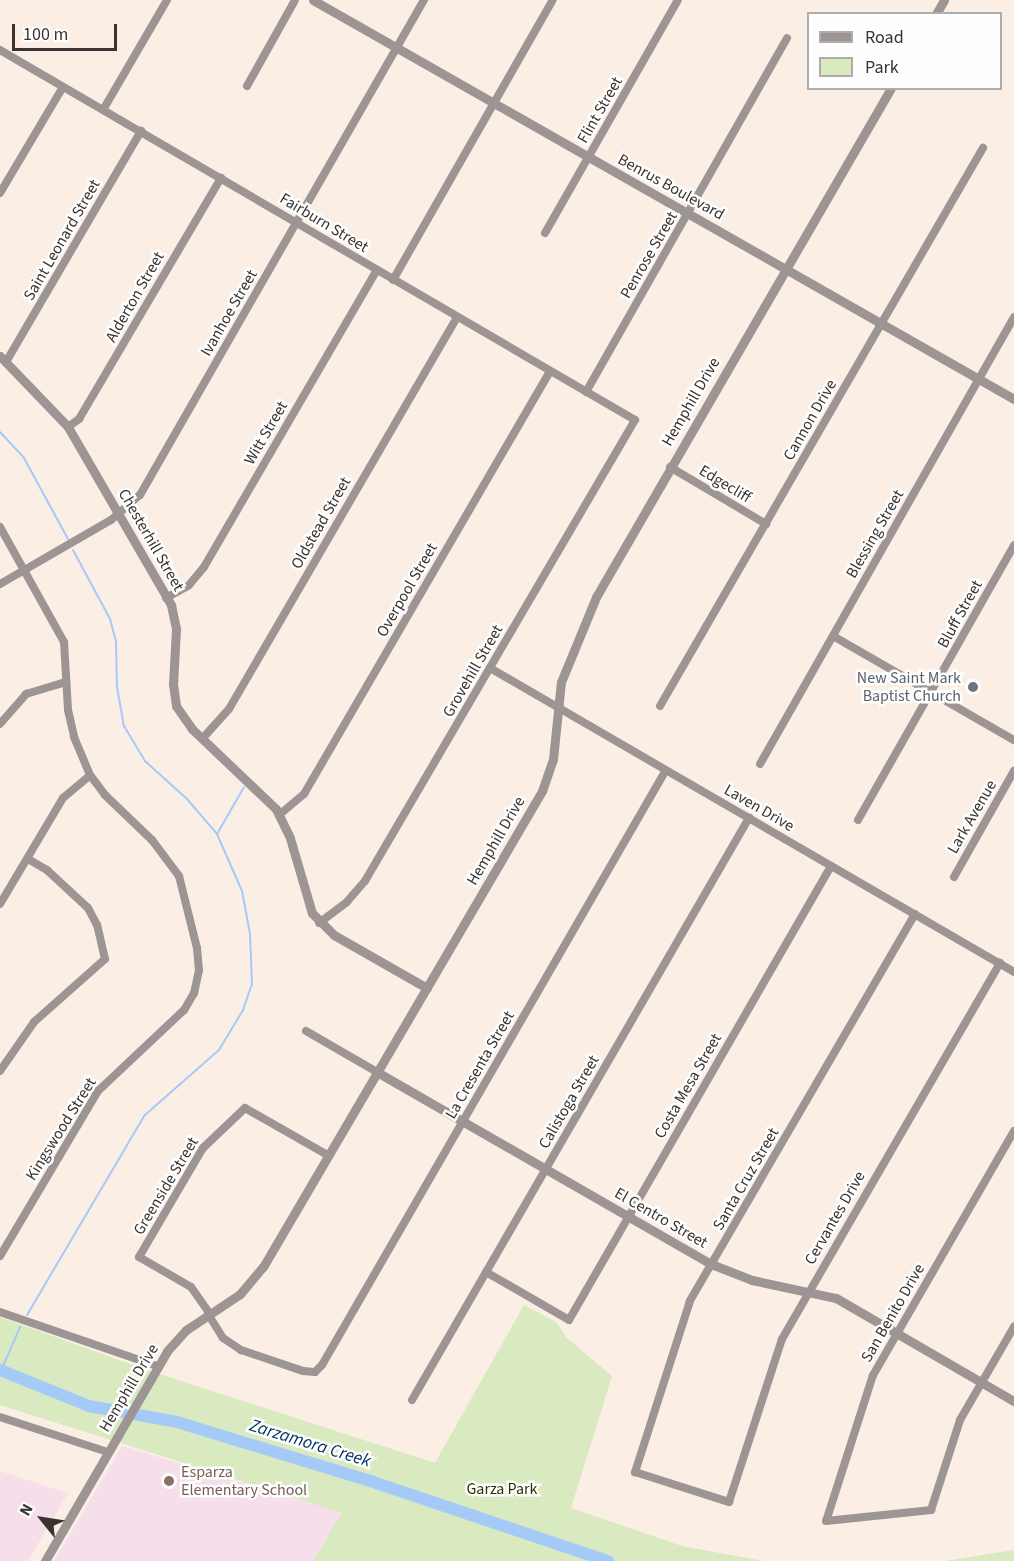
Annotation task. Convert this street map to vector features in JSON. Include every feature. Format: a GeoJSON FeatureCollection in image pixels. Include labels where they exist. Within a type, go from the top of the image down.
{"type":"FeatureCollection","features":[{"type":"Feature","properties":{"kind":"street"},"geometry":{"type":"LineString","coordinates":[[103,110],[167,0]]}},
{"type":"Feature","properties":{"kind":"street"},"geometry":{"type":"LineString","coordinates":[[247,86],[295,0]]}},
{"type":"Feature","properties":{"kind":"street","name":"Benrus Boulevard"},"geometry":{"type":"LineString","coordinates":[[313,0],[688,214],[882,321],[1014,399]]}},
{"type":"Feature","properties":{"kind":"street","name":"Ivanhoe Street"},"geometry":{"type":"LineString","coordinates":[[0,584],[118,516],[140,495],[424,0]]}},
{"type":"Feature","properties":{"kind":"street"},"geometry":{"type":"LineString","coordinates":[[393,280],[553,0]]}},
{"type":"Feature","properties":{"kind":"street","name":"Flint Street"},"geometry":{"type":"LineString","coordinates":[[545,233],[678,0]]}},
{"type":"Feature","properties":{"kind":"street","name":"Penrose Street"},"geometry":{"type":"LineString","coordinates":[[586,392],[787,38]]}},
{"type":"Feature","properties":{"kind":"street","name":"Fairburn Street"},"geometry":{"type":"LineString","coordinates":[[0,50],[635,420]]}},
{"type":"Feature","properties":{"kind":"street"},"geometry":{"type":"LineString","coordinates":[[0,193],[63,87]]}},
{"type":"Feature","properties":{"kind":"street","name":"Hemphill Drive"},"geometry":{"type":"LineString","coordinates":[[45,1561],[157,1366],[175,1341],[209,1314],[240,1294],[257,1277],[547,780],[553,759],[556,707],[564,671],[596,597],[890,90]]}},
{"type":"Feature","properties":{"kind":"street","name":"Saint Leonard Street"},"geometry":{"type":"LineString","coordinates":[[3,359],[141,131]]}},
{"type":"Feature","properties":{"kind":"street","name":"Cannon Drive"},"geometry":{"type":"LineString","coordinates":[[660,706],[983,148]]}},
{"type":"Feature","properties":{"kind":"street","name":"Alderton Street"},"geometry":{"type":"LineString","coordinates":[[68,427],[79,419],[221,177]]}},
{"type":"Feature","properties":{"kind":"street","name":"Witt Street"},"geometry":{"type":"LineString","coordinates":[[166,598],[189,585],[204,567],[377,270]]}},
{"type":"Feature","properties":{"kind":"street","name":"Oldstead Street"},"geometry":{"type":"LineString","coordinates":[[202,739],[228,709],[457,317]]}},
{"type":"Feature","properties":{"kind":"street","name":"Blessing Street"},"geometry":{"type":"LineString","coordinates":[[760,764],[1014,317]]}},
{"type":"Feature","properties":{"kind":"street","name":"Chesterhill Street"},"geometry":{"type":"LineString","coordinates":[[3,359],[68,427],[166,598],[176,629],[173,684],[176,706],[185,722],[255,786],[279,815],[290,838],[304,896],[319,923],[427,988]]}},
{"type":"Feature","properties":{"kind":"street","name":"Overpool Street"},"geometry":{"type":"LineString","coordinates":[[279,815],[304,794],[550,371]]}},
{"type":"Feature","properties":{"kind":"street","name":"Grovehill Street"},"geometry":{"type":"LineString","coordinates":[[319,923],[347,902],[365,881],[635,420]]}},
{"type":"Feature","properties":{"kind":"street","name":"Edgecliff"},"geometry":{"type":"LineString","coordinates":[[670,467],[766,524]]}},
{"type":"Feature","properties":{"kind":"street"},"geometry":{"type":"LineString","coordinates":[[0,527],[61,634],[74,737],[90,775],[63,798],[0,904]]}},
{"type":"Feature","properties":{"kind":"street","name":"Bluff Street"},"geometry":{"type":"LineString","coordinates":[[858,820],[1014,545]]}},
{"type":"Feature","properties":{"kind":"street"},"geometry":{"type":"LineString","coordinates":[[833,636],[1014,740]]}},
{"type":"Feature","properties":{"kind":"street","name":"Laven Drive"},"geometry":{"type":"LineString","coordinates":[[490,668],[1014,972]]}},
{"type":"Feature","properties":{"kind":"street"},"geometry":{"type":"LineString","coordinates":[[0,724],[26,694],[66,682]]}},
{"type":"Feature","properties":{"kind":"street","name":"La Cresenta Street"},"geometry":{"type":"LineString","coordinates":[[209,1314],[223,1338],[236,1348],[315,1372],[666,770]]}},
{"type":"Feature","properties":{"kind":"street","name":"Lark Avenue"},"geometry":{"type":"LineString","coordinates":[[954,877],[1014,771]]}},
{"type":"Feature","properties":{"kind":"street","name":"Kingswood Street"},"geometry":{"type":"LineString","coordinates":[[0,1256],[92,1099],[110,1077],[184,1010],[194,993],[199,970],[195,938],[179,876],[152,840],[105,795],[90,775]]}},
{"type":"Feature","properties":{"kind":"street","name":"Calistoga Street"},"geometry":{"type":"LineString","coordinates":[[412,1400],[748,818]]}},
{"type":"Feature","properties":{"kind":"street"},"geometry":{"type":"LineString","coordinates":[[0,1071],[34,1022],[105,959],[97,925],[88,908],[47,870],[28,859]]}},
{"type":"Feature","properties":{"kind":"street","name":"Costa Mesa Street"},"geometry":{"type":"LineString","coordinates":[[486,1272],[569,1320],[831,866]]}},
{"type":"Feature","properties":{"kind":"street","name":"Santa Cruz Street"},"geometry":{"type":"LineString","coordinates":[[729,1502],[635,1473],[686,1311],[711,1264],[915,914]]}},
{"type":"Feature","properties":{"kind":"street","name":"Cervantes Drive"},"geometry":{"type":"LineString","coordinates":[[729,1502],[776,1351],[1000,963]]}},
{"type":"Feature","properties":{"kind":"street","name":"El Centro Street"},"geometry":{"type":"LineString","coordinates":[[306,1030],[711,1264],[752,1280],[836,1298],[1014,1401]]}},
{"type":"Feature","properties":{"kind":"street","name":"Greenside Street"},"geometry":{"type":"LineString","coordinates":[[209,1314],[190,1287],[139,1257],[202,1148],[245,1108],[329,1156]]}},
{"type":"Feature","properties":{"kind":"street","name":"San Benito Drive"},"geometry":{"type":"LineString","coordinates":[[982,1382],[960,1420],[931,1510],[826,1521],[867,1387],[1014,1131]]}},
{"type":"Feature","properties":{"kind":"street"},"geometry":{"type":"LineString","coordinates":[[0,1312],[157,1366]]}},
{"type":"Feature","properties":{"kind":"street"},"geometry":{"type":"LineString","coordinates":[[982,1382],[1014,1327]]}},
{"type":"Feature","properties":{"kind":"street"},"geometry":{"type":"LineString","coordinates":[[0,1417],[108,1452]]}},
{"type":"Feature","properties":{"kind":"shaded area","name":"Esparza Elementary School"},"geometry":{"type":"Polygon","coordinates":[[[122,1446],[343,1513],[313,1561],[54,1561],[122,1446]]]}},
{"type":"Feature","properties":{"kind":"shaded area"},"geometry":{"type":"Polygon","coordinates":[[[0,1471],[68,1493],[28,1561],[0,1561],[0,1471]]]}},
{"type":"Feature","properties":{"kind":"green space","name":"Garza Park"},"geometry":{"type":"Polygon","coordinates":[[[524,1305],[556,1322],[566,1337],[612,1376],[571,1508],[682,1546],[763,1561],[313,1561],[342,1513],[0,1405],[0,1317],[144,1369],[435,1463],[524,1305]]]}},
{"type":"Feature","properties":{"kind":"green space"},"geometry":{"type":"Polygon","coordinates":[[[1014,1550],[1014,1561],[945,1561],[1014,1550]]]}},
{"type":"Feature","properties":{"kind":"waterway"},"geometry":{"type":"LineString","coordinates":[[0,432],[24,458],[68,539]]}},
{"type":"Feature","properties":{"kind":"waterway"},"geometry":{"type":"LineString","coordinates":[[73,550],[110,619],[116,641],[117,687],[124,726],[145,761],[187,799],[217,834]]}},
{"type":"Feature","properties":{"kind":"waterway"},"geometry":{"type":"LineString","coordinates":[[27,1315],[145,1115],[219,1050],[243,1010],[252,984],[250,934],[242,891],[217,834],[244,787]]}},
{"type":"Feature","properties":{"kind":"waterway"},"geometry":{"type":"LineString","coordinates":[[1,1371],[20,1327]]}},
{"type":"Feature","properties":{"kind":"waterway","name":"Zarzamora Creek"},"geometry":{"type":"LineString","coordinates":[[0,1370],[89,1406],[177,1422],[376,1483],[608,1561]]}},
{"type":"Feature","properties":{"kind":"place","name":"New Saint Mark Baptist Church"},"geometry":{"type":"Point","coordinates":[973,687]}},
{"type":"Feature","properties":{"kind":"place","name":"Esparza Elementary School"},"geometry":{"type":"Point","coordinates":[169,1481]}}]}
